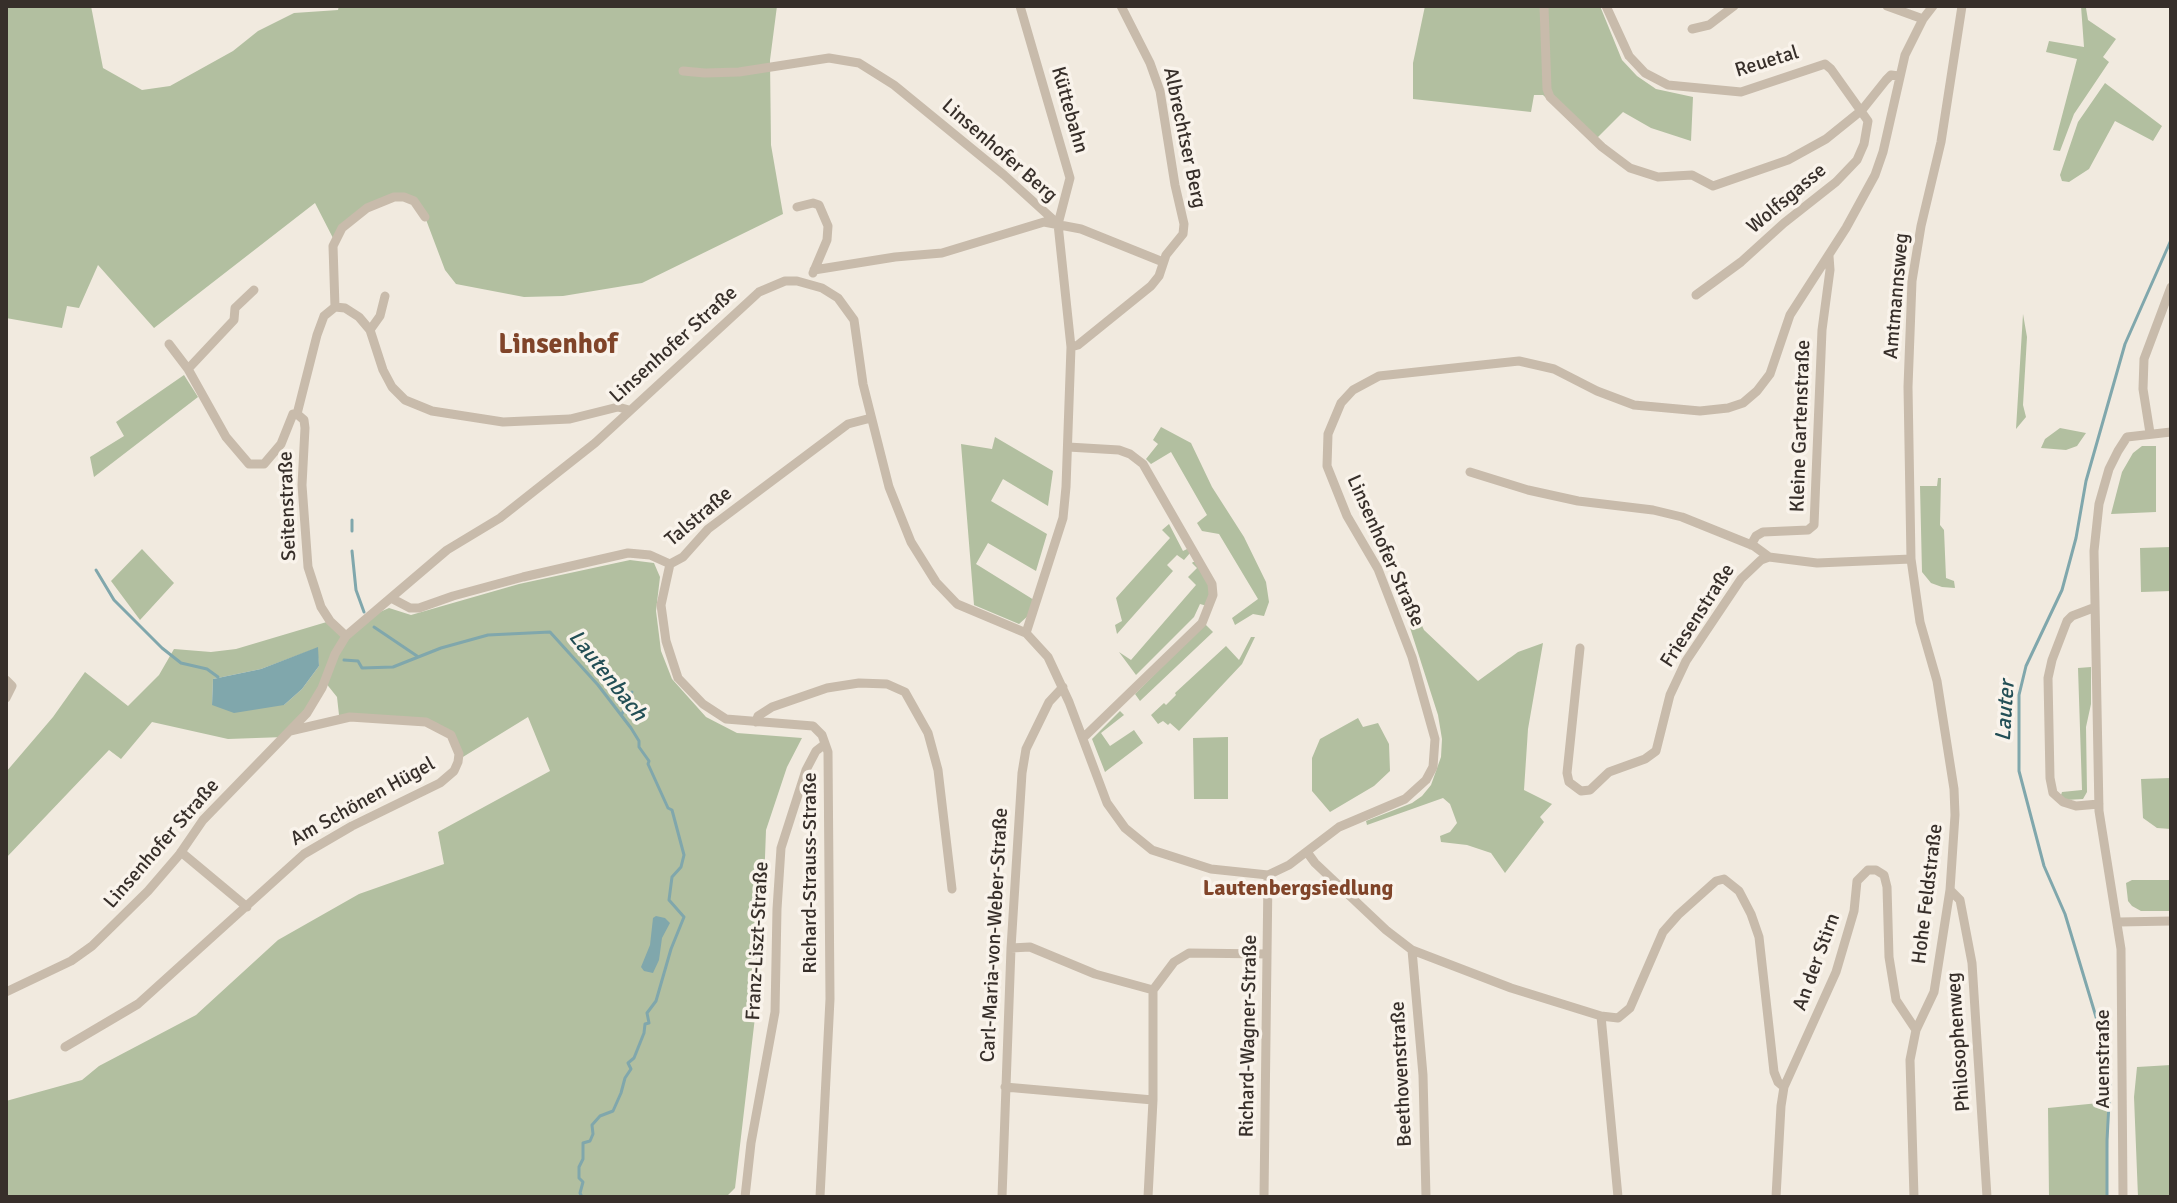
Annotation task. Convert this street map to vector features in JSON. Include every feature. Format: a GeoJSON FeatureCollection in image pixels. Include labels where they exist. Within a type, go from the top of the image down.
{"type":"FeatureCollection","features":[{"type":"Feature","properties":{"kind":"street","name":"Küttebahn"},"geometry":{"type":"LineString","coordinates":[[1020,6],[1070,178],[1058,224]]}},
{"type":"Feature","properties":{"kind":"street","name":"Albrechtser Berg"},"geometry":{"type":"LineString","coordinates":[[1071,347],[1078,345],[1151,286],[1183,234],[1184,224],[1160,91],[1150,63],[1121,6]]}},
{"type":"Feature","properties":{"kind":"street"},"geometry":{"type":"LineString","coordinates":[[1544,6],[1547,89],[1550,97],[1602,147],[1630,168],[1658,177],[1692,175],[1713,186],[1788,160],[1826,139],[1862,110],[1891,75],[1899,76]]}},
{"type":"Feature","properties":{"kind":"street","name":"Reuetal"},"geometry":{"type":"LineString","coordinates":[[1606,6],[1629,56],[1645,73],[1668,85],[1741,92],[1825,64],[1862,110]]}},
{"type":"Feature","properties":{"kind":"street"},"geometry":{"type":"LineString","coordinates":[[1692,29],[1709,25],[1734,6]]}},
{"type":"Feature","properties":{"kind":"street"},"geometry":{"type":"LineString","coordinates":[[1887,6],[1923,19]]}},
{"type":"Feature","properties":{"kind":"street","name":"Linsenhofer Straße"},"geometry":{"type":"LineString","coordinates":[[1268,875],[1307,852],[1339,827],[1405,799],[1426,780],[1433,767],[1435,739],[1412,657],[1378,569],[1347,516],[1327,466],[1328,434],[1341,403],[1353,390],[1379,376],[1519,361],[1554,369],[1634,405],[1700,411],[1728,408],[1752,396],[1770,374],[1790,315],[1864,198],[1880,163],[1905,55],[1933,6]]}},
{"type":"Feature","properties":{"kind":"street","name":"Amtmannsweg"},"geometry":{"type":"LineString","coordinates":[[1915,594],[1911,559],[1908,387],[1912,281],[1921,226],[1941,142],[1962,6]]}},
{"type":"Feature","properties":{"kind":"street","name":"Linsenhofer Berg"},"geometry":{"type":"LineString","coordinates":[[683,71],[739,72],[829,58],[859,63],[894,85],[1004,175],[1058,224]]}},
{"type":"Feature","properties":{"kind":"street","name":"Wolfsgasse"},"geometry":{"type":"LineString","coordinates":[[1696,295],[1741,262],[1836,182],[1857,160],[1868,121],[1862,110]]}},
{"type":"Feature","properties":{"kind":"street"},"geometry":{"type":"LineString","coordinates":[[425,217],[414,201],[404,197],[384,200],[351,219],[342,228],[333,246],[335,307],[345,308],[359,317],[370,330],[383,370],[392,387],[405,400],[432,411],[503,422],[570,419],[618,407],[629,410]]}},
{"type":"Feature","properties":{"kind":"street"},"geometry":{"type":"LineString","coordinates":[[797,207],[813,203],[819,205],[828,226],[827,240],[809,284],[838,298],[854,320],[863,384],[900,518],[936,582],[957,604],[1026,633],[1048,657],[1063,687],[1107,803],[1125,828],[1152,850],[1211,869],[1268,875]]}},
{"type":"Feature","properties":{"kind":"street","name":"Linsenhofer Berg"},"geometry":{"type":"LineString","coordinates":[[814,270],[942,253],[1044,222],[1058,224]]}},
{"type":"Feature","properties":{"kind":"street"},"geometry":{"type":"LineString","coordinates":[[1026,633],[1063,518],[1071,347],[1058,224],[1081,229],[1163,262]]}},
{"type":"Feature","properties":{"kind":"street","name":"Kleine Gartenstraße"},"geometry":{"type":"LineString","coordinates":[[1751,545],[1756,536],[1763,532],[1808,530],[1814,525],[1822,330],[1829,256]]}},
{"type":"Feature","properties":{"kind":"street","name":"Linsenhofer Straße"},"geometry":{"type":"LineString","coordinates":[[6,992],[71,961],[92,946],[148,891],[203,820],[290,731],[317,697],[346,636],[447,550],[500,518],[595,443],[759,292],[785,281],[809,284]]}},
{"type":"Feature","properties":{"kind":"street"},"geometry":{"type":"LineString","coordinates":[[2150,433],[2143,389],[2144,359],[2171,287]]}},
{"type":"Feature","properties":{"kind":"street"},"geometry":{"type":"LineString","coordinates":[[188,369],[234,320],[235,308],[254,290]]}},
{"type":"Feature","properties":{"kind":"street"},"geometry":{"type":"LineString","coordinates":[[370,330],[380,316],[385,296]]}},
{"type":"Feature","properties":{"kind":"street","name":"Seitenstraße"},"geometry":{"type":"LineString","coordinates":[[297,414],[317,335],[324,316],[335,307]]}},
{"type":"Feature","properties":{"kind":"street","name":"Seitenstraße"},"geometry":{"type":"LineString","coordinates":[[169,344],[188,369],[226,437],[249,464],[264,464],[281,444],[293,414],[297,414]]}},
{"type":"Feature","properties":{"kind":"street","name":"Seitenstraße"},"geometry":{"type":"LineString","coordinates":[[297,414],[304,420],[305,428],[302,485],[308,567],[321,607],[346,636]]}},
{"type":"Feature","properties":{"kind":"street","name":"Talstraße"},"geometry":{"type":"LineString","coordinates":[[391,598],[410,608],[419,608],[523,577],[628,553],[650,555],[670,564],[683,557],[708,529],[848,424],[871,418]]}},
{"type":"Feature","properties":{"kind":"street","name":"Auenstraße"},"geometry":{"type":"LineString","coordinates":[[2123,1197],[2121,949],[2099,804],[2093,608],[2096,516],[2109,469],[2127,437],[2171,432]]}},
{"type":"Feature","properties":{"kind":"street"},"geometry":{"type":"LineString","coordinates":[[1068,447],[1119,450],[1143,464],[1212,584],[1213,595],[1202,623],[1083,738]]}},
{"type":"Feature","properties":{"kind":"street"},"geometry":{"type":"LineString","coordinates":[[1470,472],[1539,493],[1682,517],[1751,545],[1769,557],[1817,563],[1911,559]]}},
{"type":"Feature","properties":{"kind":"street","name":"Friesenstraße"},"geometry":{"type":"LineString","coordinates":[[1580,648],[1567,773],[1569,782],[1581,791],[1590,790],[1609,772],[1645,759],[1656,751],[1670,695],[1686,661],[1741,579],[1753,566],[1769,557]]}},
{"type":"Feature","properties":{"kind":"street","name":"Richard-Strauss-Straße"},"geometry":{"type":"LineString","coordinates":[[670,564],[661,605],[666,641],[678,678],[703,704],[726,719],[813,726],[822,735],[828,752],[830,999],[820,1197]]}},
{"type":"Feature","properties":{"kind":"street","name":"Hohe Feldstraße"},"geometry":{"type":"LineString","coordinates":[[1914,1197],[1910,1060],[1916,1030],[1934,992],[1950,890],[1954,789],[1937,681],[1915,594]]}},
{"type":"Feature","properties":{"kind":"street"},"geometry":{"type":"LineString","coordinates":[[2093,608],[2067,621],[2055,649],[2048,678],[2049,751],[2051,786],[2056,798],[2076,806],[2099,804]]}},
{"type":"Feature","properties":{"kind":"street"},"geometry":{"type":"LineString","coordinates":[[6,680],[12,686],[6,698]]}},
{"type":"Feature","properties":{"kind":"street"},"geometry":{"type":"LineString","coordinates":[[756,722],[758,716],[772,707],[827,688],[859,683],[887,684],[905,692],[928,733],[938,770],[952,889]]}},
{"type":"Feature","properties":{"kind":"street","name":"Carl-Maria-von-Weber-Straße"},"geometry":{"type":"LineString","coordinates":[[1002,1197],[1011,948],[1022,773],[1026,749],[1049,702],[1063,687]]}},
{"type":"Feature","properties":{"kind":"street","name":"Am Schönen Hügel"},"geometry":{"type":"LineString","coordinates":[[65,1047],[138,1004],[247,907],[278,875],[315,847],[440,783],[454,771],[459,754],[451,735],[426,722],[350,717],[290,731]]}},
{"type":"Feature","properties":{"kind":"street","name":"Franz-Liszt-Straße"},"geometry":{"type":"LineString","coordinates":[[745,1197],[751,1143],[775,1012],[781,848],[806,770],[816,751],[825,744]]}},
{"type":"Feature","properties":{"kind":"street"},"geometry":{"type":"LineString","coordinates":[[181,852],[247,907]]}},
{"type":"Feature","properties":{"kind":"street"},"geometry":{"type":"LineString","coordinates":[[1307,852],[1360,906],[1412,950],[1511,988],[1601,1016],[1618,1018],[1625,1014],[1646,976],[1663,932],[1716,881],[1724,879],[1739,891],[1759,937],[1774,1072],[1784,1087]]}},
{"type":"Feature","properties":{"kind":"street","name":"An der Stirn"},"geometry":{"type":"LineString","coordinates":[[1776,1197],[1784,1087],[1836,972],[1849,933],[1857,881],[1868,870],[1884,875],[1889,957],[1896,1000],[1916,1030]]}},
{"type":"Feature","properties":{"kind":"street","name":"Richard-Wagner-Straße"},"geometry":{"type":"LineString","coordinates":[[1264,1197],[1268,875]]}},
{"type":"Feature","properties":{"kind":"street","name":"Philosophenweg"},"geometry":{"type":"LineString","coordinates":[[1950,890],[1960,900],[1972,963],[1987,1197]]}},
{"type":"Feature","properties":{"kind":"street"},"geometry":{"type":"LineString","coordinates":[[2119,922],[2171,921]]}},
{"type":"Feature","properties":{"kind":"street"},"geometry":{"type":"LineString","coordinates":[[1011,948],[1030,947],[1095,974],[1153,990]]}},
{"type":"Feature","properties":{"kind":"street","name":"Beethovenstraße"},"geometry":{"type":"LineString","coordinates":[[1412,950],[1423,1075],[1426,1197]]}},
{"type":"Feature","properties":{"kind":"street"},"geometry":{"type":"LineString","coordinates":[[1148,1197],[1153,1100],[1153,990],[1174,962],[1189,953],[1267,954]]}},
{"type":"Feature","properties":{"kind":"street"},"geometry":{"type":"LineString","coordinates":[[1601,1016],[1618,1197]]}},
{"type":"Feature","properties":{"kind":"street"},"geometry":{"type":"LineString","coordinates":[[1005,1087],[1153,1100]]}},
{"type":"Feature","properties":{"kind":"green space"},"geometry":{"type":"Polygon","coordinates":[[[6,6],[91,6],[103,68],[142,90],[170,86],[233,51],[258,31],[294,13],[338,10],[339,6],[777,6],[770,60],[771,145],[783,214],[642,283],[563,296],[524,297],[456,284],[445,270],[425,217],[404,197],[367,208],[334,240],[315,203],[154,328],[98,265],[79,308],[67,306],[62,328],[6,318],[6,6]]]}},
{"type":"Feature","properties":{"kind":"green space"},"geometry":{"type":"Polygon","coordinates":[[[1425,6],[1600,6],[1622,60],[1637,76],[1656,89],[1693,97],[1691,141],[1651,128],[1623,112],[1592,143],[1543,95],[1534,95],[1531,112],[1413,99],[1413,63],[1425,6]]]}},
{"type":"Feature","properties":{"kind":"green space"},"geometry":{"type":"Polygon","coordinates":[[[2081,6],[2086,8],[2088,20],[2116,39],[2103,57],[2109,62],[2074,114],[2060,151],[2053,150],[2077,59],[2046,52],[2049,41],[2084,47],[2081,6]]]}},
{"type":"Feature","properties":{"kind":"green space"},"geometry":{"type":"Polygon","coordinates":[[[2105,83],[2162,126],[2153,141],[2115,121],[2089,169],[2069,182],[2062,181],[2060,175],[2078,122],[2105,83]]]}},
{"type":"Feature","properties":{"kind":"green space"},"geometry":{"type":"Polygon","coordinates":[[[2023,314],[2027,337],[2023,405],[2026,417],[2016,429],[2023,314]]]}},
{"type":"Feature","properties":{"kind":"green space"},"geometry":{"type":"Polygon","coordinates":[[[184,375],[198,397],[94,477],[90,457],[124,436],[116,422],[184,375]]]}},
{"type":"Feature","properties":{"kind":"green space"},"geometry":{"type":"Polygon","coordinates":[[[1161,427],[1191,443],[1212,487],[1244,537],[1266,582],[1269,602],[1264,616],[1253,614],[1235,625],[1232,618],[1258,599],[1219,534],[1202,531],[1197,523],[1207,515],[1171,452],[1151,464],[1146,459],[1158,444],[1153,440],[1161,427]]]}},
{"type":"Feature","properties":{"kind":"green space"},"geometry":{"type":"Polygon","coordinates":[[[2060,428],[2086,433],[2077,446],[2066,450],[2041,448],[2045,439],[2060,428]]]}},
{"type":"Feature","properties":{"kind":"green space"},"geometry":{"type":"Polygon","coordinates":[[[995,437],[1053,471],[1048,506],[1003,479],[991,501],[1047,534],[1036,571],[988,543],[976,564],[1034,600],[1029,615],[1019,624],[974,605],[961,444],[992,449],[995,437]]]}},
{"type":"Feature","properties":{"kind":"green space"},"geometry":{"type":"Polygon","coordinates":[[[2142,446],[2156,446],[2156,512],[2111,514],[2122,472],[2133,453],[2142,446]]]}},
{"type":"Feature","properties":{"kind":"green space"},"geometry":{"type":"Polygon","coordinates":[[[1938,478],[1941,478],[1940,525],[1944,530],[1946,578],[1954,581],[1955,588],[1931,583],[1922,572],[1920,486],[1937,486],[1938,478]]]}},
{"type":"Feature","properties":{"kind":"green space"},"geometry":{"type":"Polygon","coordinates":[[[1169,524],[1183,551],[1189,548],[1190,553],[1184,560],[1177,555],[1167,565],[1173,571],[1117,634],[1115,625],[1122,621],[1116,598],[1170,538],[1162,530],[1169,524]]]}},
{"type":"Feature","properties":{"kind":"green space"},"geometry":{"type":"Polygon","coordinates":[[[2171,547],[2171,591],[2141,592],[2140,548],[2171,547]]]}},
{"type":"Feature","properties":{"kind":"green space"},"geometry":{"type":"Polygon","coordinates":[[[142,549],[174,583],[140,620],[111,581],[142,549]]]}},
{"type":"Feature","properties":{"kind":"green space"},"geometry":{"type":"Polygon","coordinates":[[[630,560],[654,563],[660,577],[656,611],[661,651],[672,679],[706,717],[737,733],[802,738],[787,767],[766,830],[761,966],[735,1188],[726,1197],[6,1197],[6,1101],[82,1080],[99,1066],[196,1015],[278,940],[359,894],[444,864],[438,832],[550,771],[528,717],[458,760],[449,737],[426,725],[339,715],[337,697],[325,682],[284,737],[228,739],[152,722],[121,759],[109,750],[6,858],[6,772],[53,717],[85,672],[128,706],[159,675],[174,649],[211,652],[236,649],[330,621],[346,636],[373,615],[389,608],[411,615],[519,584],[630,560]],[[317,648],[261,669],[213,679],[212,705],[284,705],[302,689],[319,666],[317,648]]]}},
{"type":"Feature","properties":{"kind":"green space"},"geometry":{"type":"Polygon","coordinates":[[[1193,562],[1198,562],[1208,581],[1210,597],[1207,606],[1200,604],[1194,617],[1136,675],[1119,652],[1131,660],[1196,585],[1188,577],[1197,568],[1193,562]]]}},
{"type":"Feature","properties":{"kind":"green space"},"geometry":{"type":"Polygon","coordinates":[[[1390,577],[1398,577],[1424,630],[1478,681],[1518,652],[1543,643],[1528,729],[1524,790],[1552,804],[1540,817],[1544,822],[1505,873],[1491,853],[1467,845],[1441,842],[1440,836],[1450,832],[1457,823],[1450,804],[1443,798],[1367,825],[1366,821],[1422,796],[1431,785],[1441,757],[1438,715],[1403,606],[1390,577]]]}},
{"type":"Feature","properties":{"kind":"green space"},"geometry":{"type":"Polygon","coordinates":[[[1205,624],[1213,632],[1140,701],[1135,694],[1205,624]]]}},
{"type":"Feature","properties":{"kind":"green space"},"geometry":{"type":"Polygon","coordinates":[[[1251,637],[1255,637],[1242,664],[1179,731],[1170,723],[1168,725],[1163,721],[1158,724],[1151,715],[1164,703],[1166,705],[1226,646],[1239,660],[1251,637]]]}},
{"type":"Feature","properties":{"kind":"green space"},"geometry":{"type":"Polygon","coordinates":[[[2091,667],[2091,704],[2086,727],[2087,792],[2083,799],[2066,800],[2060,798],[2062,792],[2082,790],[2078,668],[2091,667]]]}},
{"type":"Feature","properties":{"kind":"green space"},"geometry":{"type":"Polygon","coordinates":[[[1120,711],[1124,715],[1101,733],[1110,746],[1134,730],[1143,743],[1105,772],[1092,739],[1120,711]]]}},
{"type":"Feature","properties":{"kind":"green space"},"geometry":{"type":"Polygon","coordinates":[[[1358,718],[1363,727],[1378,723],[1389,744],[1390,771],[1374,786],[1330,812],[1312,791],[1312,758],[1320,739],[1358,718]]]}},
{"type":"Feature","properties":{"kind":"green space"},"geometry":{"type":"Polygon","coordinates":[[[1228,737],[1228,799],[1194,799],[1193,738],[1228,737]]]}},
{"type":"Feature","properties":{"kind":"green space"},"geometry":{"type":"Polygon","coordinates":[[[2171,778],[2171,829],[2157,828],[2143,818],[2141,779],[2171,778]]]}},
{"type":"Feature","properties":{"kind":"green space"},"geometry":{"type":"Polygon","coordinates":[[[2132,880],[2171,880],[2171,911],[2141,911],[2132,906],[2128,901],[2126,883],[2132,880]]]}},
{"type":"Feature","properties":{"kind":"green space"},"geometry":{"type":"Polygon","coordinates":[[[2171,1065],[2171,1197],[2138,1197],[2134,1097],[2137,1067],[2171,1065]]]}},
{"type":"Feature","properties":{"kind":"green space"},"geometry":{"type":"Polygon","coordinates":[[[2109,1102],[2107,1197],[2049,1197],[2048,1108],[2109,1102]]]}},
{"type":"Feature","properties":{"kind":"water"},"geometry":{"type":"Polygon","coordinates":[[[318,647],[319,666],[302,689],[284,705],[234,713],[212,705],[213,679],[261,669],[318,647]]]}},
{"type":"Feature","properties":{"kind":"water"},"geometry":{"type":"Polygon","coordinates":[[[656,916],[670,923],[662,938],[659,960],[653,973],[641,967],[650,945],[653,918],[656,916]]]}},
{"type":"Feature","properties":{"kind":"waterway","name":"Lauter"},"geometry":{"type":"LineString","coordinates":[[2107,1197],[2110,1085],[2106,1050],[2065,914],[2044,866],[2019,771],[2019,695],[2026,666],[2062,590],[2076,538],[2086,481],[2125,344],[2171,240]]}},
{"type":"Feature","properties":{"kind":"waterway"},"geometry":{"type":"LineString","coordinates":[[352,520],[352,531]]}},
{"type":"Feature","properties":{"kind":"waterway"},"geometry":{"type":"LineString","coordinates":[[352,551],[356,590],[364,612]]}},
{"type":"Feature","properties":{"kind":"waterway","name":"Lautenbach"},"geometry":{"type":"LineString","coordinates":[[96,570],[114,600],[162,648],[181,663],[207,669],[218,677]]}},
{"type":"Feature","properties":{"kind":"waterway"},"geometry":{"type":"LineString","coordinates":[[374,627],[417,656]]}},
{"type":"Feature","properties":{"kind":"waterway","name":"Lautenbach"},"geometry":{"type":"LineString","coordinates":[[344,660],[358,661],[362,668],[393,667],[441,648],[488,635],[550,632],[598,685],[631,728],[649,761],[668,808],[672,810],[684,855],[681,867],[672,877],[669,900],[684,917],[656,1001],[647,1013],[649,1023],[645,1024],[634,1058],[628,1063],[631,1069],[613,1111],[600,1116],[592,1125],[590,1141],[583,1143],[583,1159],[579,1167],[579,1178],[583,1182],[582,1197]]}},
{"type":"Feature","properties":{"kind":"waterway"},"geometry":{"type":"LineString","coordinates":[[622,714],[632,692]]}},
{"type":"Feature","properties":{"kind":"district","name":"Linsenhof"},"geometry":{"type":"Point","coordinates":[558,346]}},
{"type":"Feature","properties":{"kind":"district","name":"Lautenbergsiedlung"},"geometry":{"type":"Point","coordinates":[1298,889]}}]}
